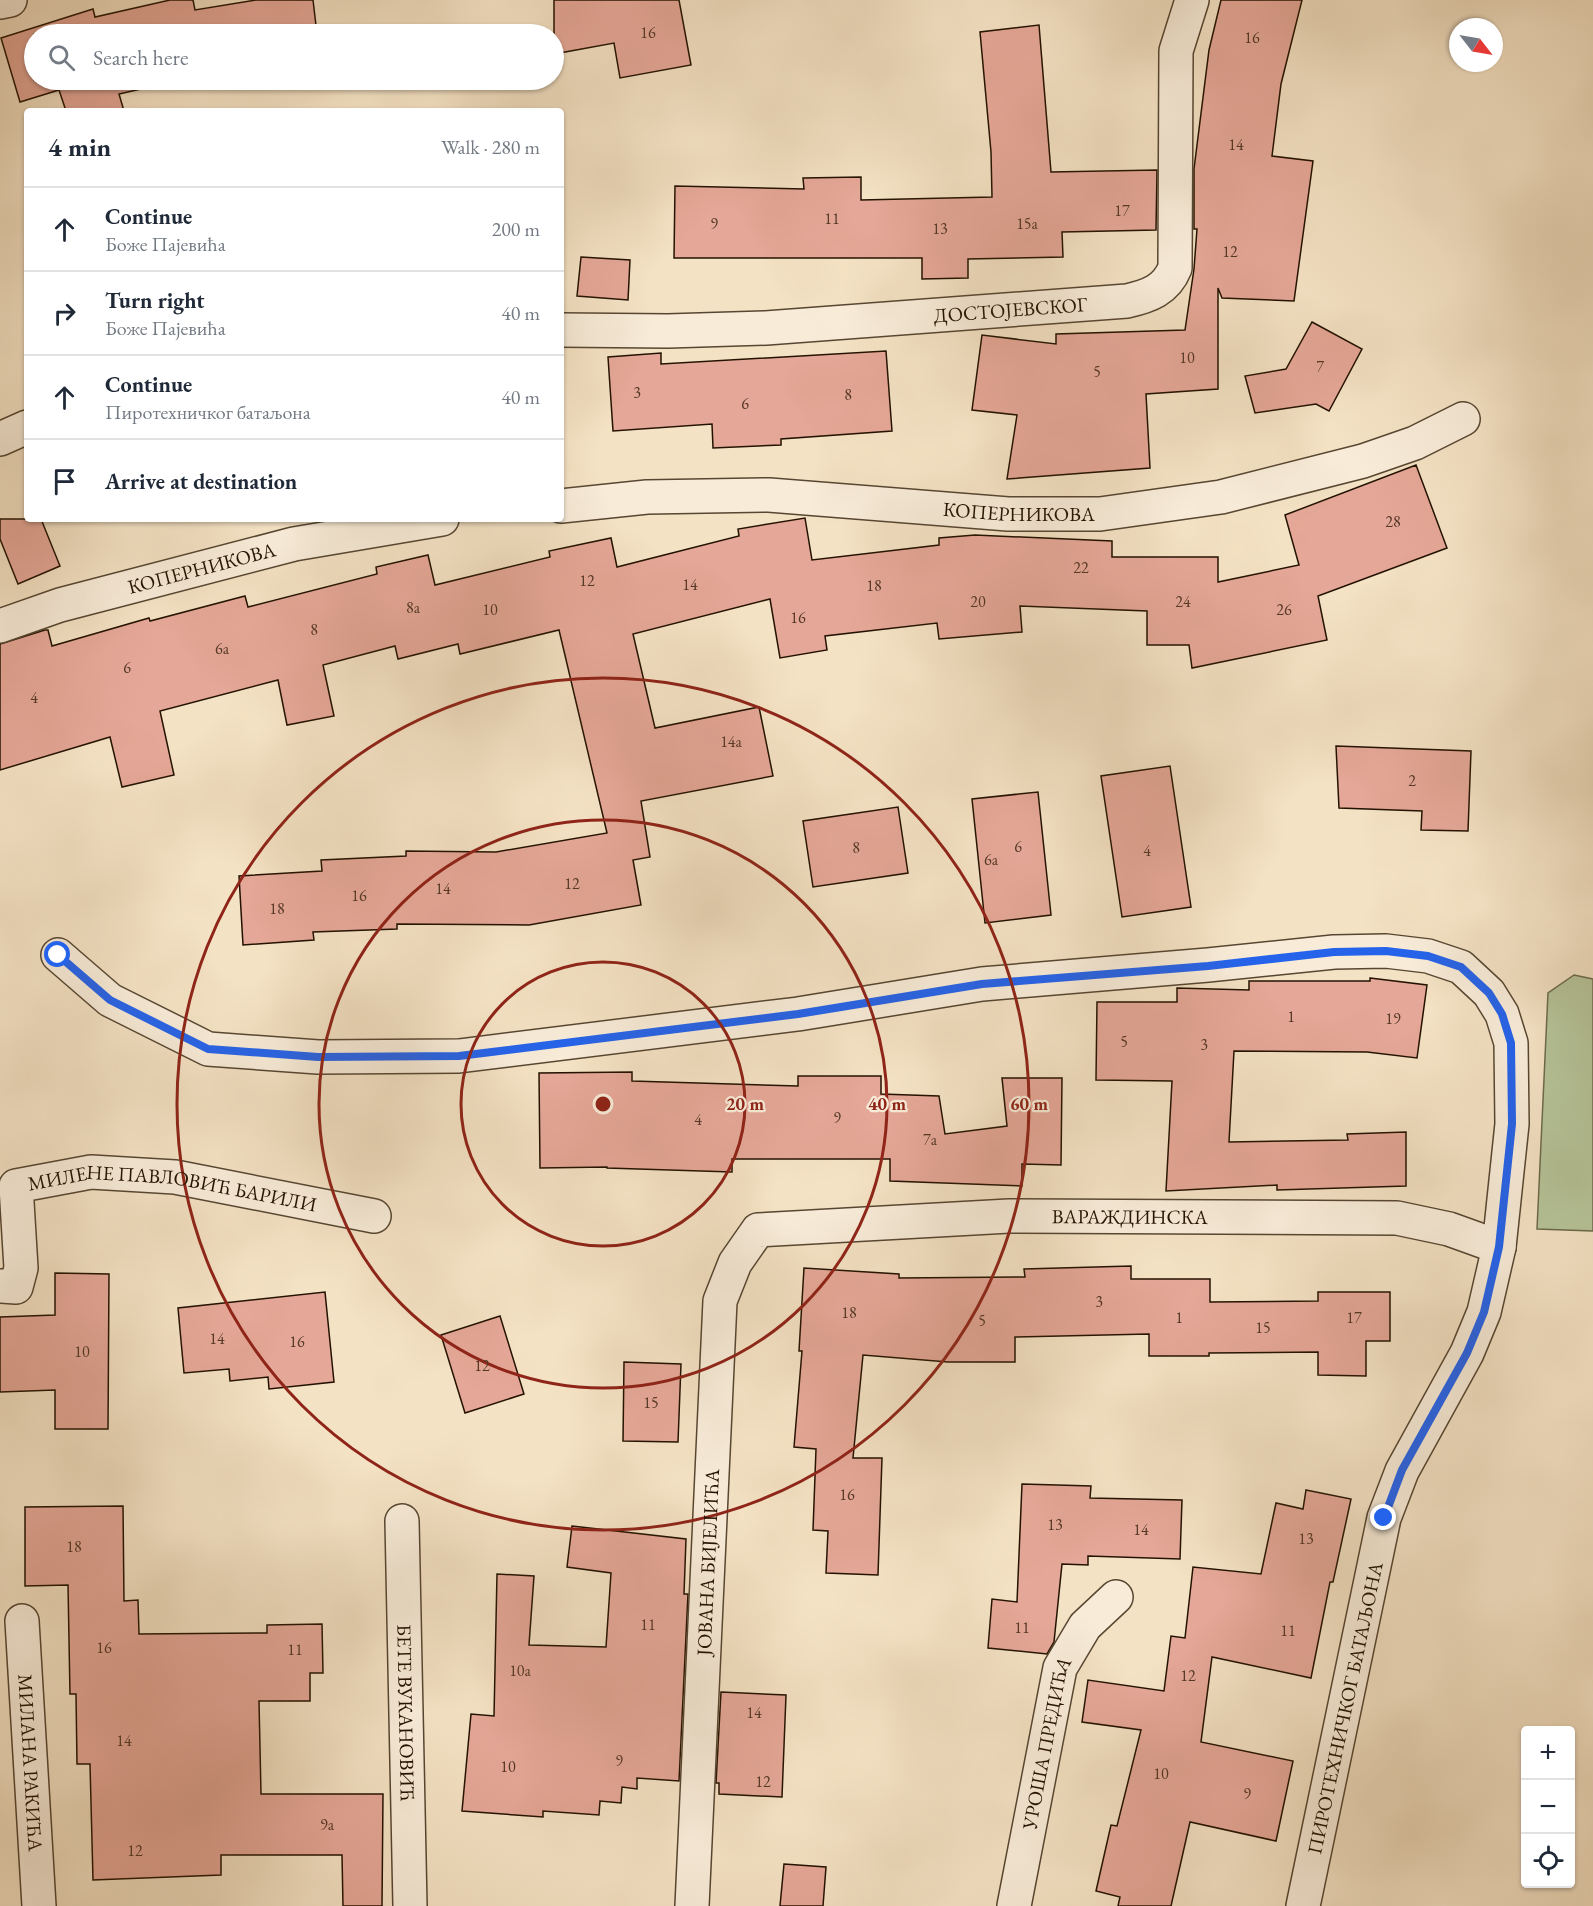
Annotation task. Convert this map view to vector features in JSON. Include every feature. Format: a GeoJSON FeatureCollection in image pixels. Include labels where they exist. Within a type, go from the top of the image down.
{"type":"FeatureCollection","features":[{"type":"Feature","properties":{"kind":"street"},"geometry":{"type":"LineString","coordinates":[[0,2],[10,0]]}},
{"type":"Feature","properties":{"kind":"street","name":"ДОСТОЈЕВСКОГ"},"geometry":{"type":"LineString","coordinates":[[564,330],[766,328],[1127,301],[1151,293],[1170,280],[1175,268],[1176,51],[1192,0]]}},
{"type":"Feature","properties":{"kind":"street","name":"КОПЕРНИКОВА"},"geometry":{"type":"LineString","coordinates":[[564,506],[647,497],[769,495],[1008,514],[1100,514],[1221,497],[1352,464],[1415,443],[1462,419]]}},
{"type":"Feature","properties":{"kind":"street"},"geometry":{"type":"LineString","coordinates":[[0,439],[24,428]]}},
{"type":"Feature","properties":{"kind":"street","name":"КОПЕРНИКОВА"},"geometry":{"type":"LineString","coordinates":[[0,626],[60,605],[294,544],[424,522]]}},
{"type":"Feature","properties":{"kind":"street","name":"ПИРОТЕХНИЧКОГ БАТАЉОНА"},"geometry":{"type":"LineString","coordinates":[[58,955],[110,1000],[208,1049],[318,1057],[459,1056],[798,1014],[982,984],[1208,966],[1334,952],[1386,951],[1428,956],[1461,967],[1489,993],[1502,1014],[1511,1043],[1512,1124],[1499,1247],[1484,1312],[1467,1353],[1402,1470],[1384,1518],[1303,1906]]}},
{"type":"Feature","properties":{"kind":"street","name":"МИЛЕНЕ ПАВЛОВИЋ БАРИЛИ"},"geometry":{"type":"LineString","coordinates":[[0,1286],[16,1287],[21,1268],[16,1186],[91,1172],[175,1177],[374,1216]]}},
{"type":"Feature","properties":{"kind":"street","name":"ВАРАЖДИНСКА"},"geometry":{"type":"LineString","coordinates":[[758,1230],[1009,1216],[1397,1218],[1449,1229],[1499,1247]]}},
{"type":"Feature","properties":{"kind":"street","name":"ЈОВАНА БИЈЕЛИЋА"},"geometry":{"type":"LineString","coordinates":[[692,1906],[720,1301],[735,1263],[758,1230]]}},
{"type":"Feature","properties":{"kind":"street","name":"БЕТЕ ВУКАНОВИЋ"},"geometry":{"type":"LineString","coordinates":[[402,1521],[410,1906]]}},
{"type":"Feature","properties":{"kind":"street","name":"УРОША ПРЕДИЋА"},"geometry":{"type":"LineString","coordinates":[[1014,1906],[1060,1668],[1085,1626],[1116,1597]]}},
{"type":"Feature","properties":{"kind":"street","name":"МИЛАНА РАКИЋА"},"geometry":{"type":"LineString","coordinates":[[22,1621],[39,1906]]}},
{"type":"Feature","properties":{"kind":"green space"},"geometry":{"type":"Polygon","coordinates":[[[1574,975],[1593,979],[1593,1231],[1537,1229],[1548,993],[1574,975]]]}},
{"type":"Feature","properties":{"kind":"building"},"geometry":{"type":"Polygon","coordinates":[[[170,0],[193,0],[195,10],[256,0],[313,0],[316,24],[45,24],[93,9],[95,17],[170,0]]]}},
{"type":"Feature","properties":{"kind":"building"},"geometry":{"type":"Polygon","coordinates":[[[554,0],[679,0],[691,65],[620,78],[614,43],[564,52],[564,24],[554,24],[554,0]]]}},
{"type":"Feature","properties":{"kind":"building"},"geometry":{"type":"Polygon","coordinates":[[[1221,0],[1302,0],[1281,84],[1272,156],[1313,161],[1294,301],[1222,298],[1218,288],[1218,389],[1146,394],[1150,468],[1007,479],[1017,415],[972,410],[982,335],[1056,344],[1056,334],[1185,330],[1197,229],[1194,229],[1194,169],[1209,50],[1221,0]]]}},
{"type":"Feature","properties":{"kind":"building"},"geometry":{"type":"Polygon","coordinates":[[[1039,25],[1051,172],[1157,170],[1156,230],[1062,232],[1063,257],[968,259],[968,278],[922,279],[922,258],[674,258],[675,186],[804,189],[803,178],[861,177],[861,200],[992,197],[991,152],[980,32],[1039,25]]]}},
{"type":"Feature","properties":{"kind":"building"},"geometry":{"type":"Polygon","coordinates":[[[24,31],[24,90],[59,90],[20,102],[1,38],[24,31]]]}},
{"type":"Feature","properties":{"kind":"building"},"geometry":{"type":"Polygon","coordinates":[[[59,90],[136,90],[119,94],[123,108],[65,108],[59,90]]]}},
{"type":"Feature","properties":{"kind":"building"},"geometry":{"type":"Polygon","coordinates":[[[581,257],[630,260],[628,300],[577,296],[581,257]]]}},
{"type":"Feature","properties":{"kind":"building"},"geometry":{"type":"Polygon","coordinates":[[[1312,322],[1362,349],[1329,411],[1316,404],[1255,413],[1245,376],[1286,369],[1312,322]]]}},
{"type":"Feature","properties":{"kind":"building"},"geometry":{"type":"Polygon","coordinates":[[[886,351],[892,431],[781,439],[781,445],[713,448],[712,424],[613,431],[608,357],[661,353],[661,364],[886,351]]]}},
{"type":"Feature","properties":{"kind":"building"},"geometry":{"type":"Polygon","coordinates":[[[1416,465],[1447,548],[1318,596],[1327,640],[1192,668],[1189,645],[1147,645],[1147,611],[1020,606],[1022,632],[939,639],[937,623],[825,636],[827,650],[780,658],[770,599],[633,634],[655,728],[759,707],[773,776],[641,801],[650,857],[633,860],[641,905],[529,925],[397,924],[397,929],[313,932],[314,940],[243,945],[239,876],[322,871],[321,860],[406,856],[406,851],[496,852],[607,833],[559,630],[460,654],[458,644],[398,659],[395,646],[323,665],[334,716],[287,725],[278,680],[160,711],[174,775],[122,787],[110,737],[0,770],[0,644],[45,630],[48,630],[52,646],[149,618],[150,621],[245,596],[248,607],[377,574],[376,567],[428,555],[435,585],[550,557],[549,551],[611,538],[617,567],[739,536],[738,529],[805,518],[812,560],[939,545],[939,538],[975,535],[1112,541],[1112,557],[1218,557],[1218,582],[1299,565],[1285,515],[1416,465]]]}},
{"type":"Feature","properties":{"kind":"building"},"geometry":{"type":"Polygon","coordinates":[[[0,519],[42,522],[60,566],[18,584],[0,539],[0,519]]]}},
{"type":"Feature","properties":{"kind":"building"},"geometry":{"type":"Polygon","coordinates":[[[1336,746],[1471,751],[1468,831],[1421,830],[1422,811],[1339,808],[1336,746]]]}},
{"type":"Feature","properties":{"kind":"building"},"geometry":{"type":"Polygon","coordinates":[[[1170,766],[1191,907],[1122,917],[1101,776],[1170,766]]]}},
{"type":"Feature","properties":{"kind":"building"},"geometry":{"type":"Polygon","coordinates":[[[1038,792],[1051,915],[985,923],[972,799],[1038,792]]]}},
{"type":"Feature","properties":{"kind":"building"},"geometry":{"type":"Polygon","coordinates":[[[898,807],[908,873],[813,887],[803,821],[898,807]]]}},
{"type":"Feature","properties":{"kind":"building"},"geometry":{"type":"Polygon","coordinates":[[[1370,978],[1427,985],[1417,1058],[1367,1052],[1234,1051],[1229,1142],[1348,1140],[1347,1134],[1406,1132],[1406,1186],[1277,1190],[1277,1185],[1166,1191],[1172,1081],[1096,1080],[1097,1002],[1177,1002],[1177,988],[1249,990],[1249,981],[1370,981],[1370,978]]]}},
{"type":"Feature","properties":{"kind":"building"},"geometry":{"type":"Polygon","coordinates":[[[632,1072],[632,1081],[798,1086],[798,1076],[881,1076],[881,1094],[939,1096],[945,1134],[1007,1126],[1002,1078],[1062,1078],[1061,1165],[1022,1164],[1022,1186],[890,1181],[890,1159],[732,1159],[732,1172],[607,1167],[540,1168],[539,1073],[632,1072]]]}},
{"type":"Feature","properties":{"kind":"building"},"geometry":{"type":"Polygon","coordinates":[[[1131,1266],[1131,1279],[1210,1279],[1210,1302],[1318,1301],[1318,1292],[1390,1292],[1390,1341],[1366,1341],[1366,1376],[1318,1375],[1318,1352],[1149,1356],[1149,1334],[1015,1337],[1015,1362],[948,1362],[863,1355],[853,1458],[882,1458],[878,1575],[826,1573],[828,1531],[813,1530],[816,1449],[794,1447],[802,1351],[799,1351],[804,1268],[899,1274],[899,1278],[1025,1277],[1024,1269],[1131,1266]]]}},
{"type":"Feature","properties":{"kind":"building"},"geometry":{"type":"Polygon","coordinates":[[[55,1273],[109,1274],[108,1429],[55,1429],[55,1390],[0,1392],[0,1317],[55,1315],[55,1273]]]}},
{"type":"Feature","properties":{"kind":"building"},"geometry":{"type":"Polygon","coordinates":[[[325,1292],[334,1382],[269,1389],[268,1377],[230,1381],[229,1369],[184,1373],[178,1308],[325,1292]]]}},
{"type":"Feature","properties":{"kind":"building"},"geometry":{"type":"Polygon","coordinates":[[[500,1316],[524,1394],[465,1413],[441,1335],[500,1316]]]}},
{"type":"Feature","properties":{"kind":"building"},"geometry":{"type":"Polygon","coordinates":[[[624,1362],[681,1364],[678,1442],[623,1441],[624,1362]]]}},
{"type":"Feature","properties":{"kind":"building"},"geometry":{"type":"Polygon","coordinates":[[[1022,1484],[1091,1486],[1090,1498],[1182,1500],[1180,1559],[1088,1556],[1088,1565],[1062,1564],[1054,1642],[1047,1654],[988,1648],[992,1599],[1017,1602],[1022,1484]]]}},
{"type":"Feature","properties":{"kind":"building"},"geometry":{"type":"Polygon","coordinates":[[[1306,1490],[1351,1499],[1333,1582],[1330,1582],[1311,1678],[1212,1657],[1201,1742],[1293,1761],[1276,1841],[1190,1822],[1171,1906],[1118,1906],[1120,1897],[1096,1891],[1111,1825],[1117,1826],[1141,1730],[1082,1722],[1088,1680],[1164,1691],[1171,1636],[1185,1638],[1193,1567],[1261,1574],[1276,1503],[1303,1509],[1306,1490]]]}},
{"type":"Feature","properties":{"kind":"building"},"geometry":{"type":"Polygon","coordinates":[[[123,1506],[124,1601],[138,1600],[139,1634],[267,1633],[267,1625],[322,1624],[323,1673],[310,1673],[310,1701],[259,1701],[261,1794],[383,1794],[382,1906],[343,1906],[342,1855],[221,1855],[221,1875],[93,1880],[90,1764],[77,1764],[76,1694],[70,1694],[68,1585],[25,1586],[25,1507],[123,1506]]]}},
{"type":"Feature","properties":{"kind":"building"},"geometry":{"type":"Polygon","coordinates":[[[572,1526],[686,1539],[684,1594],[688,1594],[679,1781],[637,1778],[637,1789],[622,1787],[621,1803],[600,1801],[599,1815],[543,1811],[543,1817],[462,1811],[471,1714],[494,1716],[497,1574],[534,1576],[529,1645],[606,1647],[611,1573],[567,1567],[572,1526]]]}},
{"type":"Feature","properties":{"kind":"building"},"geometry":{"type":"Polygon","coordinates":[[[721,1692],[786,1695],[782,1797],[719,1794],[719,1783],[716,1783],[721,1692]]]}},
{"type":"Feature","properties":{"kind":"building"},"geometry":{"type":"Polygon","coordinates":[[[784,1864],[826,1867],[823,1906],[780,1906],[784,1864]]]}},
{"type":"Feature","properties":{"kind":"route"},"geometry":{"type":"LineString","coordinates":[[58,955],[110,1000],[208,1049],[318,1057],[459,1056],[798,1014],[982,984],[1208,966],[1334,952],[1386,951],[1428,956],[1461,967],[1489,993],[1502,1014],[1511,1043],[1512,1124],[1499,1247],[1484,1312],[1467,1353],[1402,1470],[1384,1518]]}}]}
